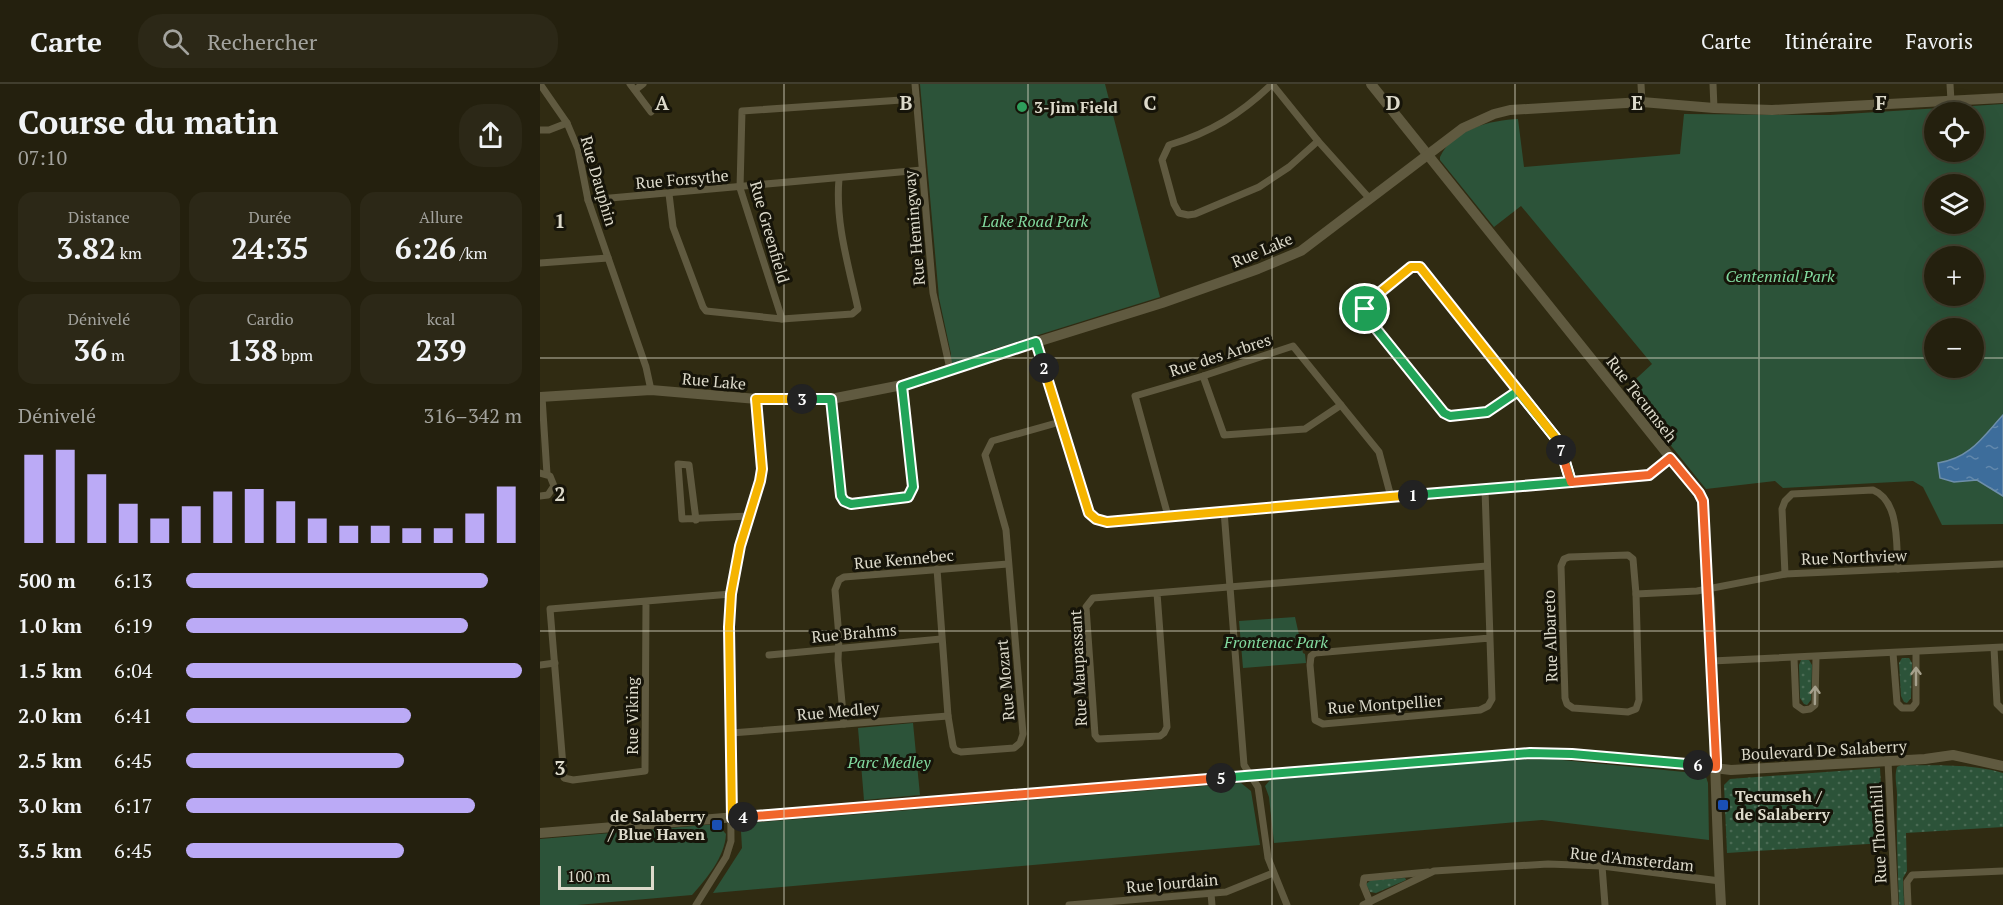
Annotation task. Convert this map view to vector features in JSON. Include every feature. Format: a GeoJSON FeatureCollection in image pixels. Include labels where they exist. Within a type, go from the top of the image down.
{"type":"FeatureCollection","features":[{"type":"Feature","properties":{"kind":"street","name":"Rue Dauphin"},"geometry":{"type":"LineString","coordinates":[[540,84],[567,123],[578,149],[588,200],[646,367],[651,390]]}},
{"type":"Feature","properties":{"kind":"street"},"geometry":{"type":"LineString","coordinates":[[643,84],[632,87],[651,112]]}},
{"type":"Feature","properties":{"kind":"street","name":"Rue Hemingway"},"geometry":{"type":"LineString","coordinates":[[915,84],[934,303],[950,369]]}},
{"type":"Feature","properties":{"kind":"street"},"geometry":{"type":"LineString","coordinates":[[1318,141],[1289,167],[1259,187],[1195,214],[1179,213],[1174,204],[1162,160],[1169,145],[1219,126],[1272,84],[1318,141],[1370,199]]}},
{"type":"Feature","properties":{"kind":"street","name":"Rue Tecumseh"},"geometry":{"type":"LineString","coordinates":[[1371,84],[1692,483],[1703,501],[1712,661],[1721,905]]}},
{"type":"Feature","properties":{"kind":"street"},"geometry":{"type":"LineString","coordinates":[[1641,84],[1642,102]]}},
{"type":"Feature","properties":{"kind":"street"},"geometry":{"type":"LineString","coordinates":[[1713,84],[1714,108]]}},
{"type":"Feature","properties":{"kind":"street"},"geometry":{"type":"LineString","coordinates":[[1950,84],[1951,101]]}},
{"type":"Feature","properties":{"kind":"street","name":"Rue Lake"},"geometry":{"type":"LineString","coordinates":[[540,496],[548,495],[553,489],[554,482],[543,474],[541,397],[651,390],[756,399],[831,399],[902,386],[1162,303],[1301,251],[1463,128],[1494,114],[1510,110],[1642,102],[1772,110],[2003,98]]}},
{"type":"Feature","properties":{"kind":"street","name":"Rue Greenfield"},"geometry":{"type":"LineString","coordinates":[[782,319],[740,188],[742,111],[916,99]]}},
{"type":"Feature","properties":{"kind":"street"},"geometry":{"type":"LineString","coordinates":[[540,130],[549,130],[567,123]]}},
{"type":"Feature","properties":{"kind":"street","name":"Rue Forsythe"},"geometry":{"type":"LineString","coordinates":[[588,200],[922,170]]}},
{"type":"Feature","properties":{"kind":"street"},"geometry":{"type":"LineString","coordinates":[[669,194],[673,227],[706,311],[782,319],[852,314],[858,309],[842,235],[838,195],[839,179]]}},
{"type":"Feature","properties":{"kind":"street"},"geometry":{"type":"LineString","coordinates":[[540,263],[608,258]]}},
{"type":"Feature","properties":{"kind":"street"},"geometry":{"type":"LineString","coordinates":[[1518,391],[1487,412],[1450,416],[1444,413],[1365,315],[1367,303],[1411,267],[1420,267],[1555,437],[1561,448],[1571,482]]}},
{"type":"Feature","properties":{"kind":"street"},"geometry":{"type":"LineString","coordinates":[[1036,342],[1089,513],[1096,519],[1107,522],[1649,475],[1670,458]]}},
{"type":"Feature","properties":{"kind":"street","name":"Rue des Arbres"},"geometry":{"type":"LineString","coordinates":[[1168,516],[1135,396],[1293,346],[1379,452],[1391,496]]}},
{"type":"Feature","properties":{"kind":"street"},"geometry":{"type":"LineString","coordinates":[[1203,376],[1224,435],[1305,429],[1341,405]]}},
{"type":"Feature","properties":{"kind":"street"},"geometry":{"type":"LineString","coordinates":[[831,399],[841,496],[844,501],[851,504],[908,497],[913,487],[902,386]]}},
{"type":"Feature","properties":{"kind":"street"},"geometry":{"type":"LineString","coordinates":[[696,905],[729,852],[732,818],[731,594],[740,546],[762,469],[756,399]]}},
{"type":"Feature","properties":{"kind":"street","name":"Rue Mozart"},"geometry":{"type":"LineString","coordinates":[[937,569],[941,639],[952,746],[955,750],[1014,748],[1020,743],[1023,734],[1006,530],[985,454],[992,441],[1060,422]]}},
{"type":"Feature","properties":{"kind":"street"},"geometry":{"type":"LineString","coordinates":[[696,520],[688,465],[678,464],[682,519],[696,520],[749,516]]}},
{"type":"Feature","properties":{"kind":"street","name":"Rue Montpellier"},"geometry":{"type":"LineString","coordinates":[[1485,489],[1487,566],[1490,639],[1492,699],[1488,706],[1480,710],[1323,724],[1315,720],[1310,665],[1311,656],[1315,652],[1490,639]]}},
{"type":"Feature","properties":{"kind":"street"},"geometry":{"type":"LineString","coordinates":[[1785,574],[1782,508],[1788,497],[1792,494],[1873,490],[1880,493],[1888,502],[1895,525],[1898,569]]}},
{"type":"Feature","properties":{"kind":"street"},"geometry":{"type":"LineString","coordinates":[[1224,511],[1244,765],[1259,791],[1268,854],[1273,873],[1287,905]]}},
{"type":"Feature","properties":{"kind":"street","name":"Rue Albareto"},"geometry":{"type":"LineString","coordinates":[[1628,555],[1633,559],[1636,594],[1639,700],[1636,709],[1628,712],[1573,708],[1567,704],[1565,698],[1561,566],[1564,559],[1628,555]]}},
{"type":"Feature","properties":{"kind":"street","name":"Rue Kennebec"},"geometry":{"type":"LineString","coordinates":[[844,724],[835,590],[839,580],[844,577],[1008,564]]}},
{"type":"Feature","properties":{"kind":"street","name":"Rue Northview"},"geometry":{"type":"LineString","coordinates":[[1708,589],[1785,574],[2003,564]]}},
{"type":"Feature","properties":{"kind":"street","name":"Rue Maupassant"},"geometry":{"type":"LineString","coordinates":[[1157,593],[1167,727],[1160,736],[1098,739],[1095,735],[1094,724],[1086,607],[1093,597],[1487,566]]}},
{"type":"Feature","properties":{"kind":"street"},"geometry":{"type":"LineString","coordinates":[[1636,594],[1708,589]]}},
{"type":"Feature","properties":{"kind":"street","name":"Rue Viking"},"geometry":{"type":"LineString","coordinates":[[646,602],[645,771],[573,780],[564,778],[550,609],[731,594]]}},
{"type":"Feature","properties":{"kind":"street","name":"Rue Brahms"},"geometry":{"type":"LineString","coordinates":[[769,655],[941,639]]}},
{"type":"Feature","properties":{"kind":"street"},"geometry":{"type":"LineString","coordinates":[[1712,661],[2003,647]]}},
{"type":"Feature","properties":{"kind":"street"},"geometry":{"type":"LineString","coordinates":[[1994,648],[1996,704],[2003,710]]}},
{"type":"Feature","properties":{"kind":"street"},"geometry":{"type":"LineString","coordinates":[[1893,653],[1896,703],[1912,708],[1916,703],[1916,652]]}},
{"type":"Feature","properties":{"kind":"street"},"geometry":{"type":"LineString","coordinates":[[1794,658],[1796,705],[1803,710],[1810,710],[1815,705],[1816,657]]}},
{"type":"Feature","properties":{"kind":"street"},"geometry":{"type":"LineString","coordinates":[[540,665],[555,663]]}},
{"type":"Feature","properties":{"kind":"street","name":"Rue Medley"},"geometry":{"type":"LineString","coordinates":[[731,733],[948,716]]}},
{"type":"Feature","properties":{"kind":"street","name":"Boulevard De Salaberry"},"geometry":{"type":"LineString","coordinates":[[540,833],[1530,753],[1644,760],[1737,769],[1925,759],[1954,761],[1972,759],[2003,766]]}},
{"type":"Feature","properties":{"kind":"street","name":"Rue Thornhill"},"geometry":{"type":"LineString","coordinates":[[1888,761],[1895,905]]}},
{"type":"Feature","properties":{"kind":"street","name":"Rue d'Amsterdam"},"geometry":{"type":"LineString","coordinates":[[1434,872],[1367,903],[1362,882],[1364,878],[1434,872],[1548,864],[1602,866],[1720,881]]}},
{"type":"Feature","properties":{"kind":"street"},"geometry":{"type":"LineString","coordinates":[[1602,866],[1605,905]]}},
{"type":"Feature","properties":{"kind":"street"},"geometry":{"type":"LineString","coordinates":[[1908,905],[1907,882],[1912,875],[2003,871]]}},
{"type":"Feature","properties":{"kind":"street","name":"Rue Jourdain"},"geometry":{"type":"LineString","coordinates":[[1069,905],[1138,902],[1211,894],[1233,890],[1273,873]]}},
{"type":"Feature","properties":{"kind":"street"},"geometry":{"type":"LineString","coordinates":[[1211,894],[1212,905]]}},
{"type":"Feature","properties":{"kind":"green space","name":"Lake Road Park"},"geometry":{"type":"Polygon","coordinates":[[[920,84],[1105,84],[1160,297],[984,352],[950,369],[951,354],[939,298],[920,84]]]}},
{"type":"Feature","properties":{"kind":"green space","name":"Centennial Park"},"geometry":{"type":"Polygon","coordinates":[[[2003,104],[2003,524],[1942,525],[1923,487],[1913,481],[1783,488],[1775,481],[1706,489],[1625,389],[1652,364],[1521,206],[1494,227],[1440,160],[1446,147],[1464,133],[1485,124],[1518,119],[1524,167],[1680,154],[1684,114],[1830,115],[1924,109],[1924,162],[1984,162],[1984,105],[2003,104]]]}},
{"type":"Feature","properties":{"kind":"green space","name":"Frontenac Park"},"geometry":{"type":"Polygon","coordinates":[[[1295,617],[1306,663],[1243,668],[1239,621],[1295,617]]]}},
{"type":"Feature","properties":{"kind":"green space"},"geometry":{"type":"Polygon","coordinates":[[[1902,658],[1909,658],[1912,663],[1911,698],[1907,703],[1901,696],[1899,663],[1902,658]]]}},
{"type":"Feature","properties":{"kind":"green space"},"geometry":{"type":"Polygon","coordinates":[[[1801,660],[1809,660],[1812,665],[1811,700],[1807,705],[1800,698],[1799,665],[1801,660]]]}},
{"type":"Feature","properties":{"kind":"green space","name":"Parc Medley"},"geometry":{"type":"Polygon","coordinates":[[[913,723],[920,795],[864,800],[858,728],[913,723]]]}},
{"type":"Feature","properties":{"kind":"green space"},"geometry":{"type":"Polygon","coordinates":[[[1552,759],[1705,774],[1708,783],[1709,840],[1542,820],[1274,843],[1269,797],[1265,786],[1270,780],[1507,760],[1552,759]]]}},
{"type":"Feature","properties":{"kind":"green space"},"geometry":{"type":"Polygon","coordinates":[[[1901,765],[1965,766],[2003,773],[2003,827],[1906,833],[1907,871],[1903,878],[1904,905],[1899,905],[1897,836],[1896,774],[1897,767],[1901,765]]]}},
{"type":"Feature","properties":{"kind":"green space"},"geometry":{"type":"Polygon","coordinates":[[[1880,768],[1884,843],[1727,853],[1724,785],[1730,779],[1880,768]]]}},
{"type":"Feature","properties":{"kind":"green space"},"geometry":{"type":"Polygon","coordinates":[[[1241,783],[1251,791],[1260,845],[713,893],[742,848],[743,826],[750,823],[1241,783]]]}},
{"type":"Feature","properties":{"kind":"green space"},"geometry":{"type":"Polygon","coordinates":[[[717,824],[726,834],[725,843],[714,867],[692,895],[577,905],[540,905],[540,839],[717,824]]]}},
{"type":"Feature","properties":{"kind":"green space"},"geometry":{"type":"Polygon","coordinates":[[[1405,878],[1406,880],[1376,893],[1370,892],[1366,884],[1371,880],[1405,878]]]}},
{"type":"Feature","properties":{"kind":"water"},"geometry":{"type":"Polygon","coordinates":[[[2003,415],[2003,496],[1977,480],[1954,482],[1940,478],[1938,463],[1959,457],[1967,452],[2003,415]]]}},
{"type":"Feature","properties":{"kind":"place","name":"3-Jim Field"},"geometry":{"type":"Point","coordinates":[1022,107]}},
{"type":"Feature","properties":{"kind":"place","name":"Tecumseh / de Salaberry"},"geometry":{"type":"Point","coordinates":[1723,805]}},
{"type":"Feature","properties":{"kind":"place","name":"de Salaberry / Blue Haven"},"geometry":{"type":"Point","coordinates":[717,825]}},
{"type":"Feature","properties":{"kind":"route"},"geometry":{"type":"LineString","coordinates":[[1365,309],[1365,315],[1444,413],[1450,416],[1487,412],[1518,391],[1555,437],[1561,448],[1571,482],[1107,522],[1096,519],[1089,513],[1036,342],[902,386],[913,487],[908,497],[851,504],[844,501],[841,496],[831,399],[756,399],[762,469],[735,569],[729,627],[732,818],[1515,753],[1566,754],[1716,767],[1710,599],[1706,581],[1703,501],[1678,465],[1670,458],[1649,475],[1571,482],[1568,475],[1561,448],[1555,437],[1420,267],[1411,267],[1367,303],[1365,309]]}}]}
